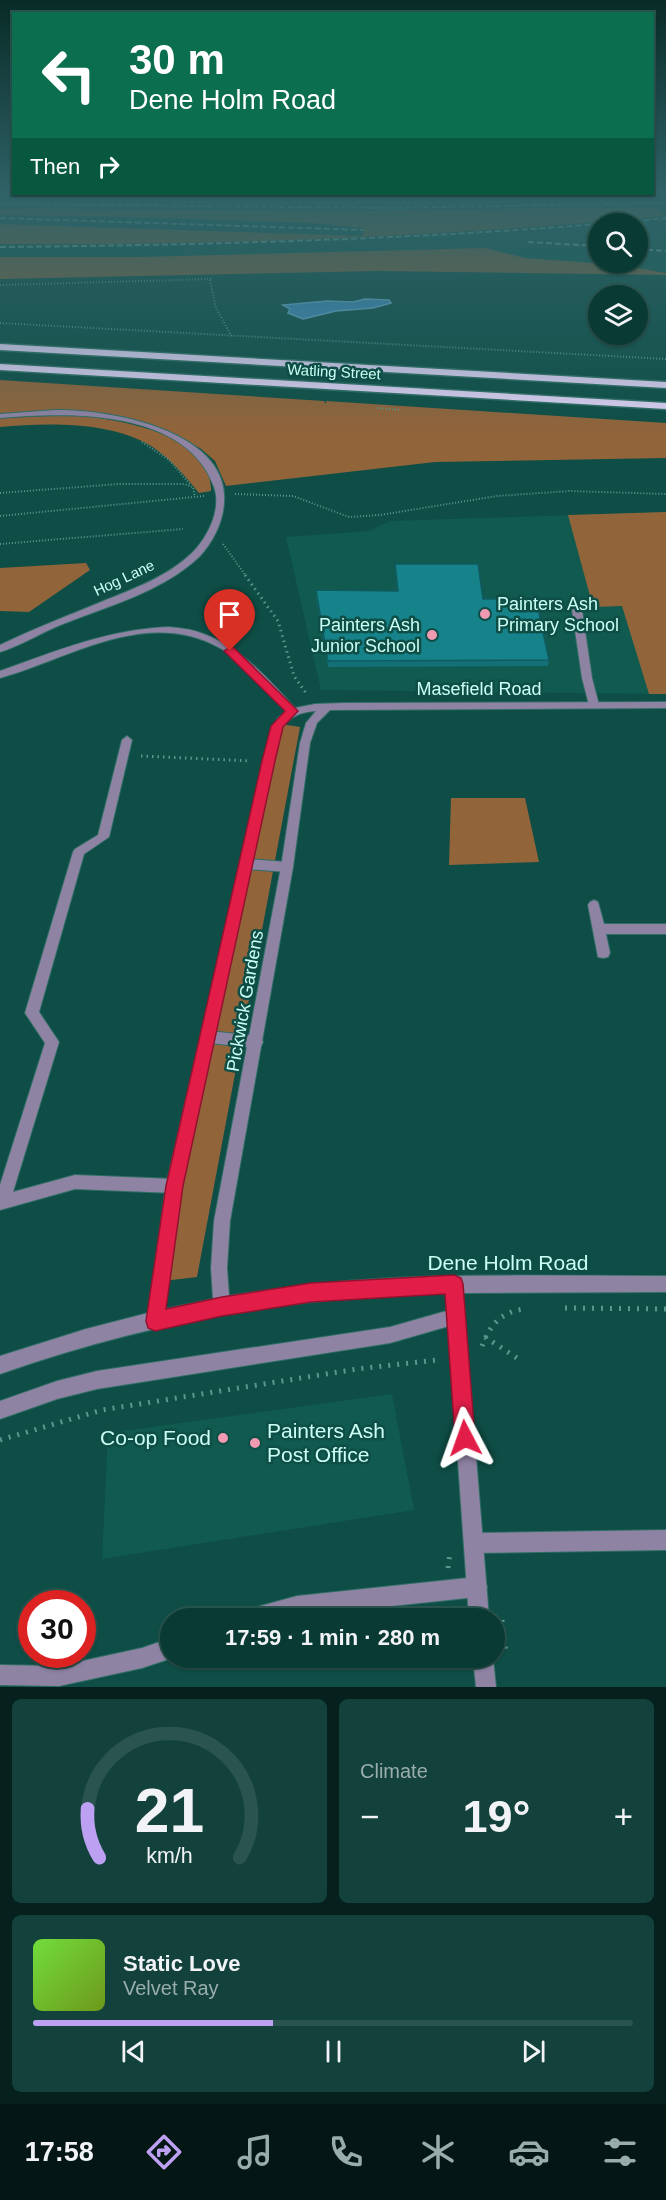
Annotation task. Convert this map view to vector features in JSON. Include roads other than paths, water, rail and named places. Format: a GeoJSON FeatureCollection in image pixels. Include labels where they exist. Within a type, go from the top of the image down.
{"type":"FeatureCollection","features":[{"type":"Feature","properties":{"kind":"highway","name":"Watling Street"},"geometry":{"type":"LineString","coordinates":[[0,347],[666,385]]}},
{"type":"Feature","properties":{"kind":"highway","name":"Watling Street"},"geometry":{"type":"LineString","coordinates":[[0,367],[666,406]]}},
{"type":"Feature","properties":{"kind":"street","name":"Hog Lane"},"geometry":{"type":"LineString","coordinates":[[0,416],[48,412],[85,413],[119,418],[174,436],[195,449],[208,463],[217,479],[220,495],[219,511],[212,530],[192,557],[129,594],[0,649]]}},
{"type":"Feature","properties":{"kind":"street"},"geometry":{"type":"LineString","coordinates":[[577,610],[587,678],[594,705]]}},
{"type":"Feature","properties":{"kind":"street"},"geometry":{"type":"LineString","coordinates":[[0,675],[84,644],[138,631],[176,629],[206,637],[225,647],[292,711]]}},
{"type":"Feature","properties":{"kind":"street","name":"Masefield Road"},"geometry":{"type":"LineString","coordinates":[[292,711],[305,708],[666,705]]}},
{"type":"Feature","properties":{"kind":"street","name":"Pickwick Gardens"},"geometry":{"type":"LineString","coordinates":[[222,1307],[219,1247],[287,867],[309,726],[315,717],[326,708]]}},
{"type":"Feature","properties":{"kind":"street","name":"Pickwick Gardens"},"geometry":{"type":"LineString","coordinates":[[155,1321],[174,1186],[269,761],[278,726],[292,711]]}},
{"type":"Feature","properties":{"kind":"street"},"geometry":{"type":"LineString","coordinates":[[1,1203],[52,1042],[32,1012],[79,852],[103,837],[127,740]]}},
{"type":"Feature","properties":{"kind":"street"},"geometry":{"type":"LineString","coordinates":[[246,864],[287,867]]}},
{"type":"Feature","properties":{"kind":"street"},"geometry":{"type":"LineString","coordinates":[[594,905],[603,953]]}},
{"type":"Feature","properties":{"kind":"street"},"geometry":{"type":"LineString","coordinates":[[598,929],[666,929]]}},
{"type":"Feature","properties":{"kind":"street"},"geometry":{"type":"LineString","coordinates":[[209,1036],[256,1042]]}},
{"type":"Feature","properties":{"kind":"street"},"geometry":{"type":"LineString","coordinates":[[1,1203],[75,1182],[174,1186]]}},
{"type":"Feature","properties":{"kind":"street"},"geometry":{"type":"LineString","coordinates":[[454,1284],[478,1608]]}},
{"type":"Feature","properties":{"kind":"street","name":"Dene Holm Road"},"geometry":{"type":"LineString","coordinates":[[0,1365],[51,1347],[155,1321],[222,1307],[311,1293],[454,1284],[666,1284]]}},
{"type":"Feature","properties":{"kind":"street"},"geometry":{"type":"LineString","coordinates":[[0,1410],[57,1389],[87,1382],[390,1335],[457,1316]]}},
{"type":"Feature","properties":{"kind":"street"},"geometry":{"type":"LineString","coordinates":[[474,1543],[666,1540]]}},
{"type":"Feature","properties":{"kind":"street"},"geometry":{"type":"LineString","coordinates":[[290,1608],[450,1588],[477,1587]]}},
{"type":"Feature","properties":{"kind":"street"},"geometry":{"type":"LineString","coordinates":[[0,1675],[59,1676],[142,1658],[160,1652]]}},
{"type":"Feature","properties":{"kind":"street"},"geometry":{"type":"LineString","coordinates":[[484,1668],[486,1687]]}},
{"type":"Feature","properties":{"kind":"water"},"geometry":{"type":"Polygon","coordinates":[[[365,299],[389,300],[391,303],[373,308],[336,311],[303,319],[288,313],[290,309],[283,305],[327,301],[353,302],[365,299]]]}},
{"type":"Feature","properties":{"kind":"place","name":"Painters Ash Primary School"},"geometry":{"type":"Point","coordinates":[485,614]}},
{"type":"Feature","properties":{"kind":"place","name":"Painters Ash Junior School"},"geometry":{"type":"Point","coordinates":[432,635]}},
{"type":"Feature","properties":{"kind":"place","name":"Co-op Food"},"geometry":{"type":"Point","coordinates":[223,1438]}},
{"type":"Feature","properties":{"kind":"place","name":"Painters Ash Post Office"},"geometry":{"type":"Point","coordinates":[255,1443]}}]}
